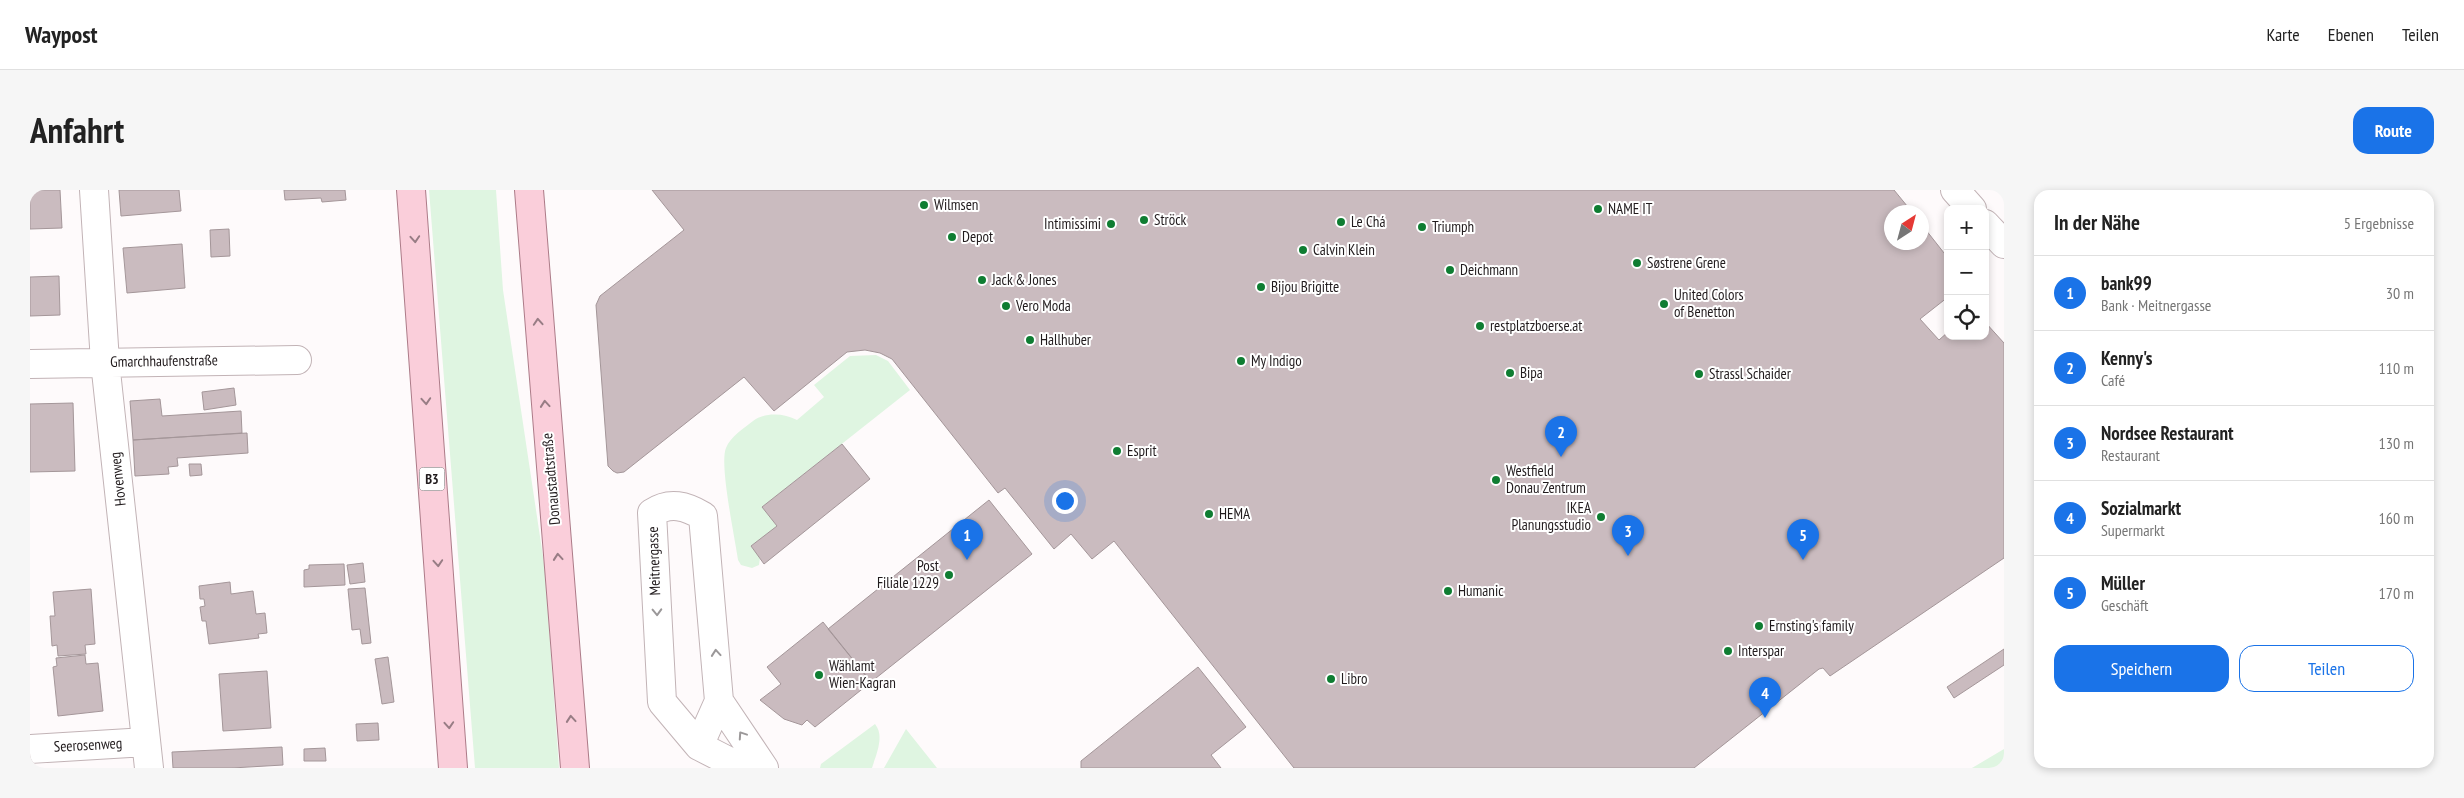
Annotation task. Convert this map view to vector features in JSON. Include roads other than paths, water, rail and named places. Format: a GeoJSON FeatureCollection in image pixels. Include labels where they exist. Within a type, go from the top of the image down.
{"type":"FeatureCollection","features":[{"type":"Feature","properties":{"kind":"main road","name":"B3"},"geometry":{"type":"LineString","coordinates":[[412,190],[452,768]]}},
{"type":"Feature","properties":{"kind":"main road","name":"Donaustadtstraße"},"geometry":{"type":"LineString","coordinates":[[528,190],[575,768]]}},
{"type":"Feature","properties":{"kind":"street","name":"Hovenweg"},"geometry":{"type":"LineString","coordinates":[[94,190],[105,362],[148,755]]}},
{"type":"Feature","properties":{"kind":"street"},"geometry":{"type":"LineString","coordinates":[[1955,190],[1968,205]]}},
{"type":"Feature","properties":{"kind":"street"},"geometry":{"type":"LineString","coordinates":[[1989,228],[2004,244]]}},
{"type":"Feature","properties":{"kind":"street","name":"Gmarchhaufenstraße"},"geometry":{"type":"LineString","coordinates":[[30,364],[297,360]]}},
{"type":"Feature","properties":{"kind":"street","name":"Meitnergasse"},"geometry":{"type":"LineString","coordinates":[[742,768],[699,746],[666,707],[660,693],[652,513],[660,508],[680,506],[690,508],[703,516],[720,701],[764,768]]}},
{"type":"Feature","properties":{"kind":"street"},"geometry":{"type":"LineString","coordinates":[[699,746],[720,701]]}},
{"type":"Feature","properties":{"kind":"street","name":"Seerosenweg"},"geometry":{"type":"LineString","coordinates":[[30,749],[148,755]]}},
{"type":"Feature","properties":{"kind":"place","name":"Wilmsen"},"geometry":{"type":"Point","coordinates":[924,205]}},
{"type":"Feature","properties":{"kind":"place","name":"NAME IT"},"geometry":{"type":"Point","coordinates":[1598,209]}},
{"type":"Feature","properties":{"kind":"place","name":"Ströck"},"geometry":{"type":"Point","coordinates":[1144,220]}},
{"type":"Feature","properties":{"kind":"place","name":"Le Chá"},"geometry":{"type":"Point","coordinates":[1341,222]}},
{"type":"Feature","properties":{"kind":"place","name":"Intimissimi"},"geometry":{"type":"Point","coordinates":[1111,224]}},
{"type":"Feature","properties":{"kind":"place","name":"Triumph"},"geometry":{"type":"Point","coordinates":[1422,227]}},
{"type":"Feature","properties":{"kind":"place","name":"Depot"},"geometry":{"type":"Point","coordinates":[952,237]}},
{"type":"Feature","properties":{"kind":"place","name":"Calvin Klein"},"geometry":{"type":"Point","coordinates":[1303,250]}},
{"type":"Feature","properties":{"kind":"place","name":"Søstrene Grene"},"geometry":{"type":"Point","coordinates":[1637,263]}},
{"type":"Feature","properties":{"kind":"place","name":"Deichmann"},"geometry":{"type":"Point","coordinates":[1450,270]}},
{"type":"Feature","properties":{"kind":"place","name":"Jack & Jones"},"geometry":{"type":"Point","coordinates":[982,280]}},
{"type":"Feature","properties":{"kind":"place","name":"Bijou Brigitte"},"geometry":{"type":"Point","coordinates":[1261,287]}},
{"type":"Feature","properties":{"kind":"place","name":"United Colors of Benetton"},"geometry":{"type":"Point","coordinates":[1664,304]}},
{"type":"Feature","properties":{"kind":"place","name":"Vero Moda"},"geometry":{"type":"Point","coordinates":[1006,306]}},
{"type":"Feature","properties":{"kind":"place","name":"restplatzboerse.at"},"geometry":{"type":"Point","coordinates":[1480,326]}},
{"type":"Feature","properties":{"kind":"place","name":"Hallhuber"},"geometry":{"type":"Point","coordinates":[1030,340]}},
{"type":"Feature","properties":{"kind":"place","name":"My Indigo"},"geometry":{"type":"Point","coordinates":[1241,361]}},
{"type":"Feature","properties":{"kind":"place","name":"Bipa"},"geometry":{"type":"Point","coordinates":[1510,373]}},
{"type":"Feature","properties":{"kind":"place","name":"Strassl Schaider"},"geometry":{"type":"Point","coordinates":[1699,374]}},
{"type":"Feature","properties":{"kind":"place","name":"Esprit"},"geometry":{"type":"Point","coordinates":[1117,451]}},
{"type":"Feature","properties":{"kind":"place","name":"Kenny's"},"geometry":{"type":"Point","coordinates":[1561,457]}},
{"type":"Feature","properties":{"kind":"place","name":"Westfield Donau Zentrum"},"geometry":{"type":"Point","coordinates":[1496,480]}},
{"type":"Feature","properties":{"kind":"place","name":"HEMA"},"geometry":{"type":"Point","coordinates":[1209,514]}},
{"type":"Feature","properties":{"kind":"place","name":"IKEA Planungsstudio"},"geometry":{"type":"Point","coordinates":[1601,517]}},
{"type":"Feature","properties":{"kind":"place","name":"Nordsee Restaurant"},"geometry":{"type":"Point","coordinates":[1628,556]}},
{"type":"Feature","properties":{"kind":"place","name":"bank99"},"geometry":{"type":"Point","coordinates":[967,560]}},
{"type":"Feature","properties":{"kind":"place","name":"Müller"},"geometry":{"type":"Point","coordinates":[1803,560]}},
{"type":"Feature","properties":{"kind":"place","name":"Post Filiale 1229"},"geometry":{"type":"Point","coordinates":[949,575]}},
{"type":"Feature","properties":{"kind":"place","name":"Humanic"},"geometry":{"type":"Point","coordinates":[1448,591]}},
{"type":"Feature","properties":{"kind":"place","name":"Ernsting's family"},"geometry":{"type":"Point","coordinates":[1759,626]}},
{"type":"Feature","properties":{"kind":"place","name":"Interspar"},"geometry":{"type":"Point","coordinates":[1728,651]}},
{"type":"Feature","properties":{"kind":"place","name":"Wählamt Wien-Kagran"},"geometry":{"type":"Point","coordinates":[819,675]}},
{"type":"Feature","properties":{"kind":"place","name":"Libro"},"geometry":{"type":"Point","coordinates":[1331,679]}},
{"type":"Feature","properties":{"kind":"place","name":"Sozialmarkt"},"geometry":{"type":"Point","coordinates":[1765,718]}}]}
